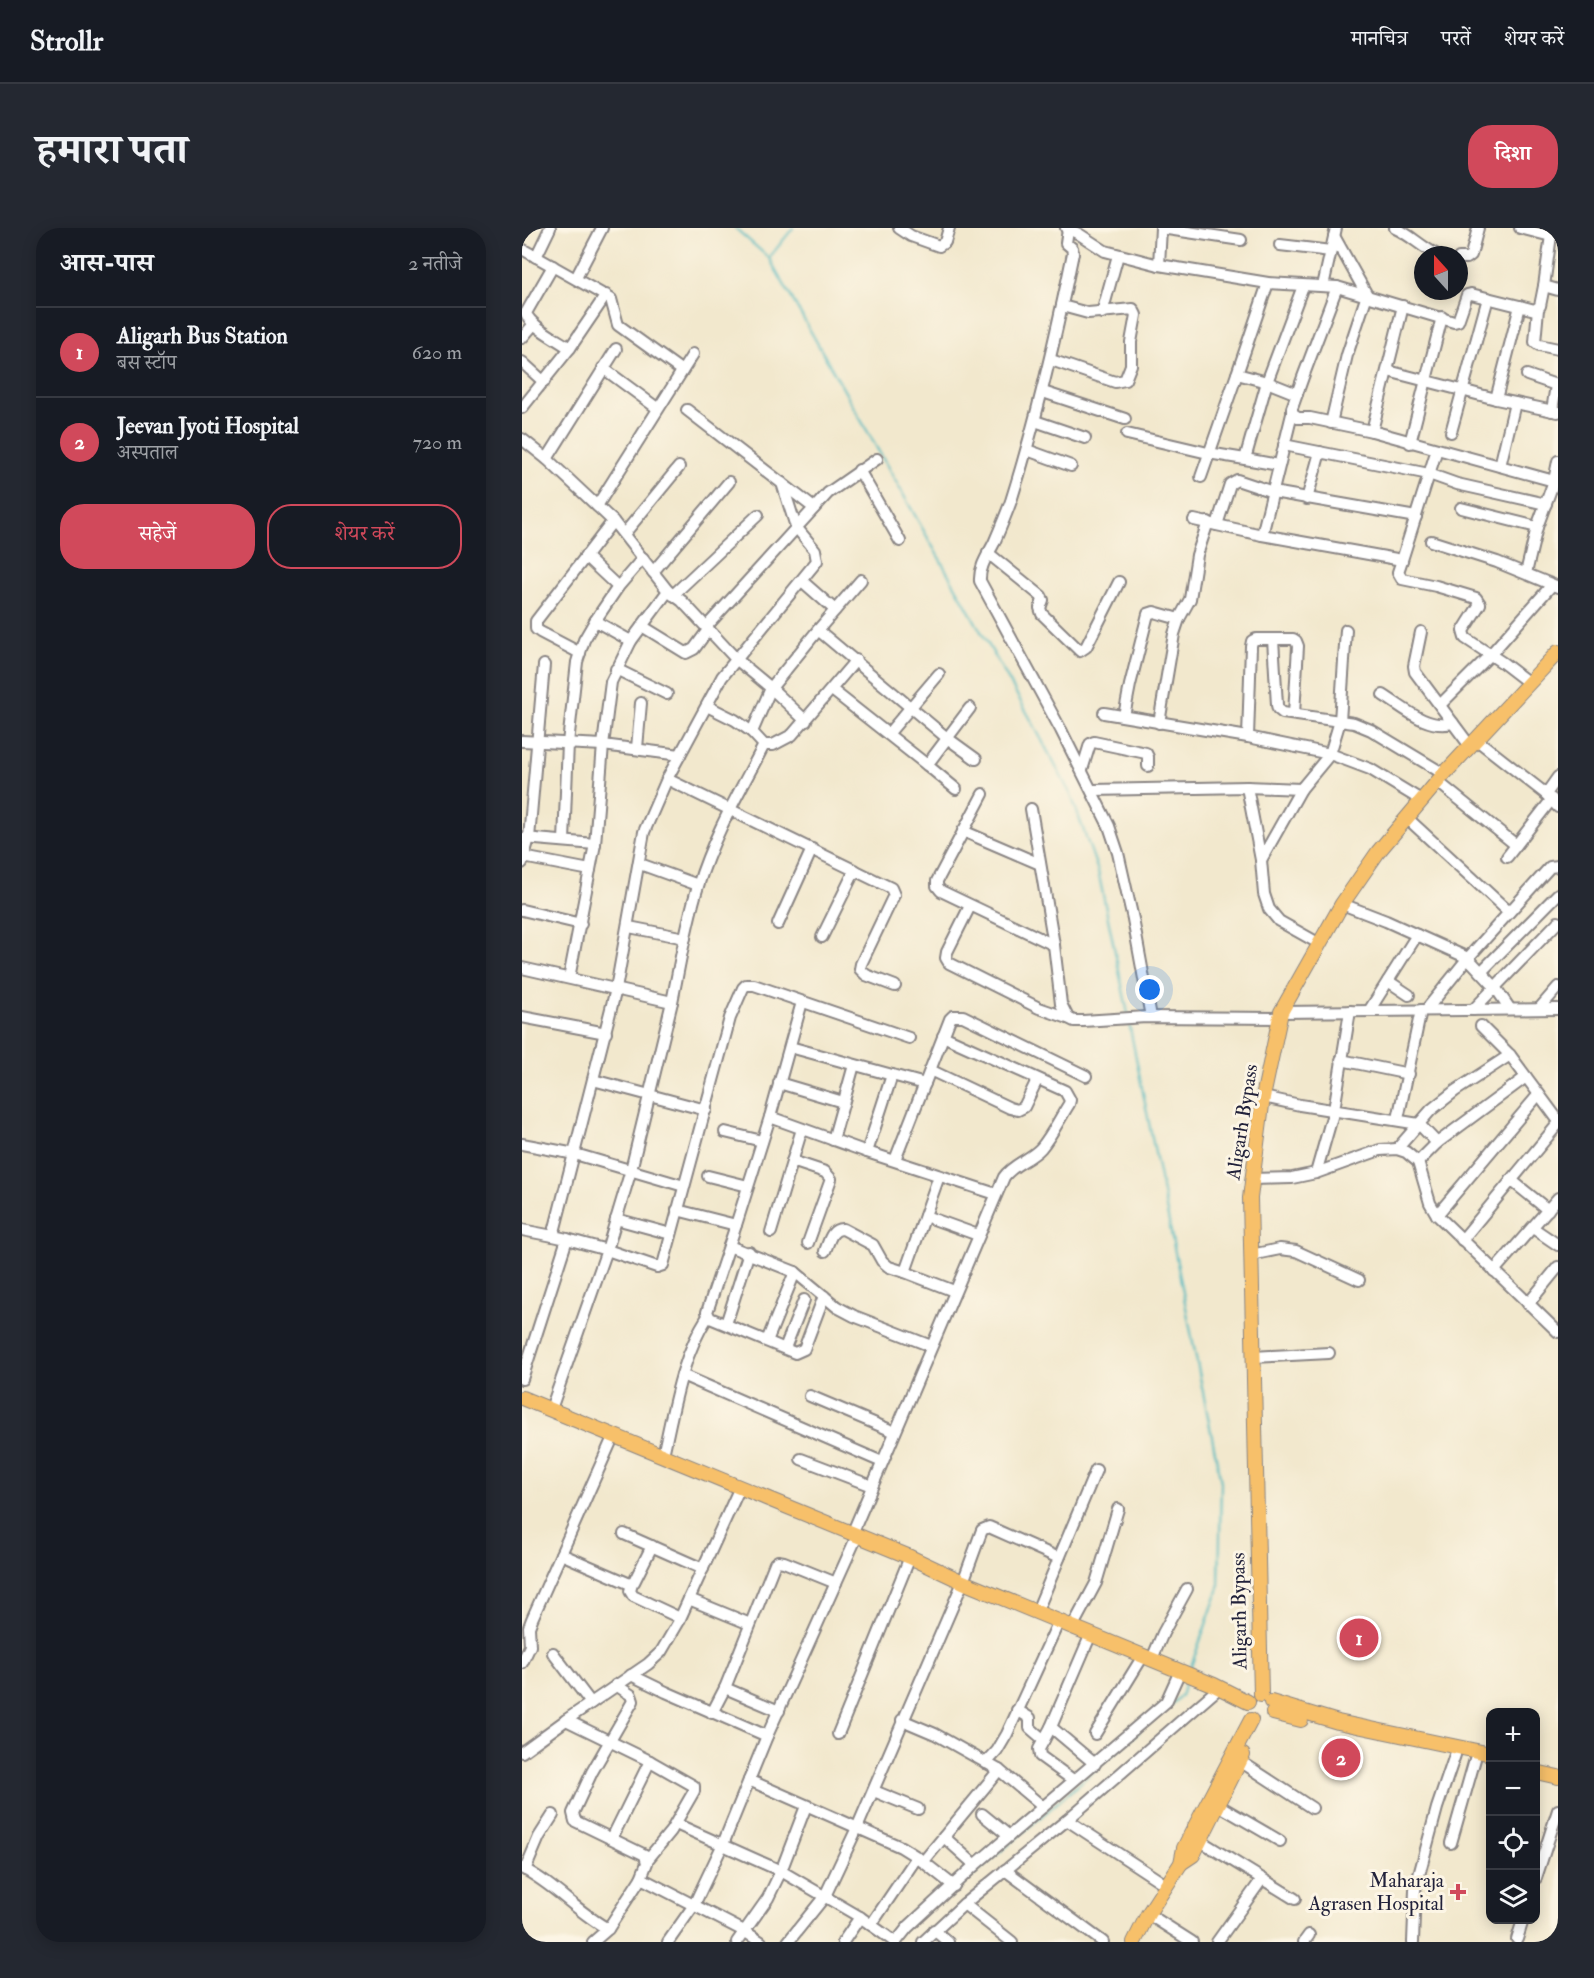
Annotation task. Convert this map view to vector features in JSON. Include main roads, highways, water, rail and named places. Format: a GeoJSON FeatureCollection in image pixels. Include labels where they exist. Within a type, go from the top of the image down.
{"type":"FeatureCollection","features":[{"type":"Feature","properties":{"kind":"main road","name":"Aligarh Bypass"},"geometry":{"type":"LineString","coordinates":[[1248,1702],[1253,1697],[1268,1703],[1253,1357],[1250,1198],[1263,1097],[1281,1015],[1342,904],[1378,852],[1421,800],[1558,652]]}},
{"type":"Feature","properties":{"kind":"main road"},"geometry":{"type":"LineString","coordinates":[[522,1398],[1217,1686],[1248,1702],[1246,1710],[1255,1721]]}},
{"type":"Feature","properties":{"kind":"main road"},"geometry":{"type":"LineString","coordinates":[[1255,1721],[1268,1720],[1268,1703]]}},
{"type":"Feature","properties":{"kind":"main road"},"geometry":{"type":"LineString","coordinates":[[1268,1703],[1338,1722],[1486,1753]]}},
{"type":"Feature","properties":{"kind":"main road"},"geometry":{"type":"LineString","coordinates":[[1268,1703],[1337,1729],[1486,1762]]}},
{"type":"Feature","properties":{"kind":"main road"},"geometry":{"type":"LineString","coordinates":[[1181,1863],[1193,1855],[1240,1761],[1255,1721]]}},
{"type":"Feature","properties":{"kind":"main road"},"geometry":{"type":"LineString","coordinates":[[1134,1942],[1148,1914],[1181,1863],[1184,1848],[1190,1836],[1255,1721]]}},
{"type":"Feature","properties":{"kind":"main road"},"geometry":{"type":"LineString","coordinates":[[1540,1764],[1558,1768]]}},
{"type":"Feature","properties":{"kind":"main road"},"geometry":{"type":"LineString","coordinates":[[1540,1773],[1558,1777]]}},
{"type":"Feature","properties":{"kind":"waterway"},"geometry":{"type":"LineString","coordinates":[[735,228],[769,258],[1030,718],[1071,795],[1098,871],[1128,1014]]}},
{"type":"Feature","properties":{"kind":"waterway"},"geometry":{"type":"LineString","coordinates":[[769,258],[793,228]]}},
{"type":"Feature","properties":{"kind":"waterway"},"geometry":{"type":"LineString","coordinates":[[1129,1023],[1221,1482],[1219,1588],[1190,1669]]}},
{"type":"Feature","properties":{"kind":"waterway"},"geometry":{"type":"LineString","coordinates":[[1168,1707],[1181,1696],[1186,1680]]}},
{"type":"Feature","properties":{"kind":"waterway"},"geometry":{"type":"LineString","coordinates":[[948,1897],[1139,1732]]}},
{"type":"Feature","properties":{"kind":"place","name":"Aligarh Bus Station"},"geometry":{"type":"Point","coordinates":[1359,1638]}},
{"type":"Feature","properties":{"kind":"place","name":"Jeevan Jyoti Hospital"},"geometry":{"type":"Point","coordinates":[1341,1758]}},
{"type":"Feature","properties":{"kind":"place","name":"Maharaja Agrasen Hospital"},"geometry":{"type":"Point","coordinates":[1458,1892]}}]}
